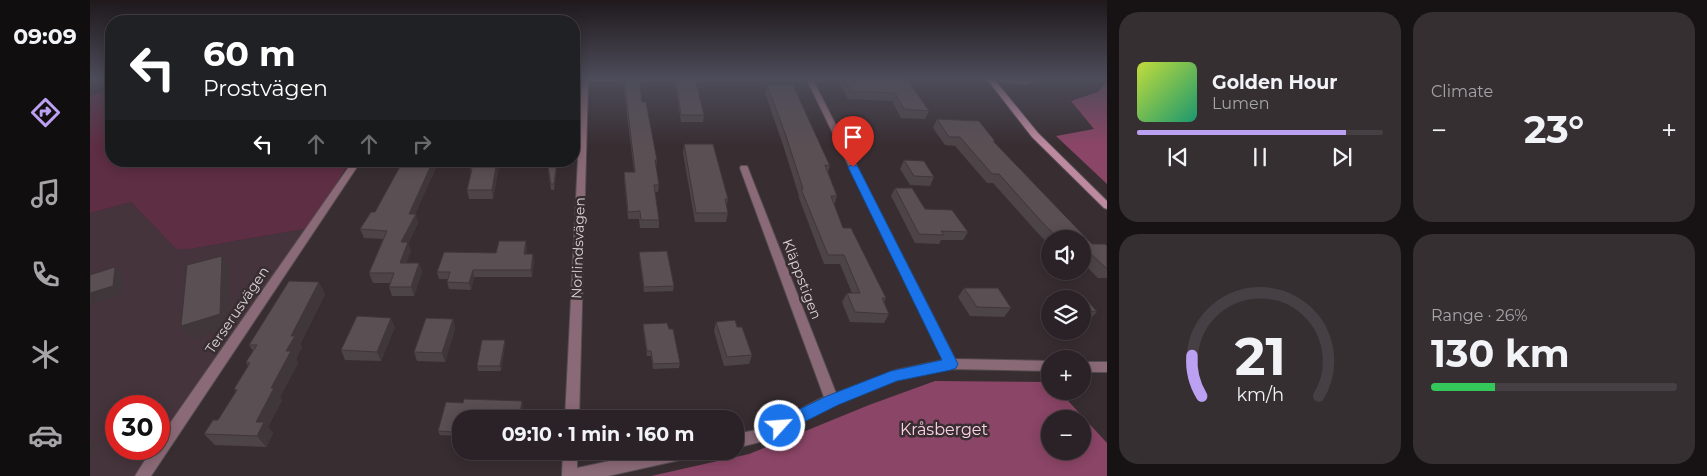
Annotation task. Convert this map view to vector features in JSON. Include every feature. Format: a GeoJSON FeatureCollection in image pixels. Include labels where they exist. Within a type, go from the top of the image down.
{"type":"FeatureCollection","features":[{"type":"Feature","properties":{"kind":"street","name":"Norlindsvägen"},"geometry":{"type":"LineString","coordinates":[[572,410],[584,100]]}},
{"type":"Feature","properties":{"kind":"street"},"geometry":{"type":"LineString","coordinates":[[820,100],[951,364]]}},
{"type":"Feature","properties":{"kind":"street"},"geometry":{"type":"LineString","coordinates":[[1007,100],[1034,135],[1107,206]]}},
{"type":"Feature","properties":{"kind":"street","name":"Terserusvägen"},"geometry":{"type":"LineString","coordinates":[[142,476],[353,167]]}},
{"type":"Feature","properties":{"kind":"street","name":"Kläppstigen"},"geometry":{"type":"LineString","coordinates":[[744,168],[832,400]]}},
{"type":"Feature","properties":{"kind":"street"},"geometry":{"type":"LineString","coordinates":[[744,439],[763,435],[832,400],[896,375],[951,364],[1041,366]]}},
{"type":"Feature","properties":{"kind":"street"},"geometry":{"type":"LineString","coordinates":[[1091,367],[1107,367]]}},
{"type":"Feature","properties":{"kind":"street"},"geometry":{"type":"LineString","coordinates":[[569,476],[570,460]]}},
{"type":"Feature","properties":{"kind":"street"},"geometry":{"type":"LineString","coordinates":[[575,476],[648,460]]}},
{"type":"Feature","properties":{"kind":"shaded area"},"geometry":{"type":"Polygon","coordinates":[[[90,100],[105,100],[105,167],[346,167],[309,228],[190,249],[176,249],[131,202],[90,213],[90,100]]]}},
{"type":"Feature","properties":{"kind":"shaded area"},"geometry":{"type":"Polygon","coordinates":[[[131,202],[176,249],[190,249],[309,228],[170,428],[170,395],[105,395],[105,460],[148,460],[137,476],[90,476],[90,213],[131,202]]]}},
{"type":"Feature","properties":{"kind":"green space"},"geometry":{"type":"Polygon","coordinates":[[[1107,100],[1107,184],[1056,136],[1094,129],[1071,101],[1107,100]]]}},
{"type":"Feature","properties":{"kind":"green space","name":"Kråsberget"},"geometry":{"type":"Polygon","coordinates":[[[935,381],[1041,382],[1041,400],[1067,400],[1077,410],[1041,410],[1041,460],[1091,460],[1091,426],[1107,443],[1107,476],[651,476],[722,460],[744,460],[744,455],[869,405],[935,381]]]}},
{"type":"Feature","properties":{"kind":"building"},"geometry":{"type":"Polygon","coordinates":[[[627,100],[646,102],[657,160],[655,160],[659,185],[654,185],[659,220],[641,220],[640,211],[628,212],[624,172],[635,172],[627,100]]]}},
{"type":"Feature","properties":{"kind":"building"},"geometry":{"type":"Polygon","coordinates":[[[679,100],[700,100],[704,115],[681,115],[679,100]]]}},
{"type":"Feature","properties":{"kind":"building"},"geometry":{"type":"Polygon","coordinates":[[[773,100],[800,100],[830,166],[825,165],[837,196],[831,196],[843,228],[851,228],[886,298],[882,298],[889,314],[855,312],[847,293],[860,293],[844,255],[828,255],[801,189],[803,189],[773,100]]]}},
{"type":"Feature","properties":{"kind":"building"},"geometry":{"type":"Polygon","coordinates":[[[899,100],[921,100],[929,111],[904,109],[899,100]]]}},
{"type":"Feature","properties":{"kind":"building"},"geometry":{"type":"Polygon","coordinates":[[[937,119],[979,121],[995,141],[993,141],[1079,230],[1050,230],[999,174],[992,174],[960,137],[949,137],[937,119]]]}},
{"type":"Feature","properties":{"kind":"building"},"geometry":{"type":"Polygon","coordinates":[[[684,144],[713,144],[728,199],[725,199],[728,213],[696,213],[684,144]]]}},
{"type":"Feature","properties":{"kind":"building"},"geometry":{"type":"Polygon","coordinates":[[[904,160],[924,161],[934,177],[914,176],[904,160]]]}},
{"type":"Feature","properties":{"kind":"building"},"geometry":{"type":"Polygon","coordinates":[[[400,167],[430,167],[409,214],[416,214],[401,242],[408,242],[400,263],[419,263],[411,287],[389,287],[394,273],[369,273],[387,231],[360,229],[371,212],[375,212],[400,167]]]}},
{"type":"Feature","properties":{"kind":"building"},"geometry":{"type":"Polygon","coordinates":[[[470,167],[496,167],[492,190],[467,190],[472,169],[470,169],[470,167]]]}},
{"type":"Feature","properties":{"kind":"building"},"geometry":{"type":"Polygon","coordinates":[[[548,167],[556,167],[554,184],[551,184],[548,167]]]}},
{"type":"Feature","properties":{"kind":"building"},"geometry":{"type":"Polygon","coordinates":[[[895,188],[912,188],[925,209],[952,210],[968,232],[941,231],[944,235],[919,234],[895,188]]]}},
{"type":"Feature","properties":{"kind":"building"},"geometry":{"type":"Polygon","coordinates":[[[499,241],[526,241],[524,254],[533,254],[531,270],[473,270],[469,283],[447,282],[450,272],[437,272],[444,252],[496,253],[499,241]]]}},
{"type":"Feature","properties":{"kind":"building"},"geometry":{"type":"Polygon","coordinates":[[[1091,243],[1105,244],[1107,246],[1107,269],[1091,254],[1091,243]]]}},
{"type":"Feature","properties":{"kind":"building"},"geometry":{"type":"Polygon","coordinates":[[[667,251],[674,286],[644,287],[639,252],[667,251]]]}},
{"type":"Feature","properties":{"kind":"building"},"geometry":{"type":"Polygon","coordinates":[[[222,256],[220,314],[181,326],[187,265],[222,256]]]}},
{"type":"Feature","properties":{"kind":"building"},"geometry":{"type":"Polygon","coordinates":[[[115,267],[113,286],[90,293],[90,275],[115,267]]]}},
{"type":"Feature","properties":{"kind":"building"},"geometry":{"type":"Polygon","coordinates":[[[289,281],[319,282],[291,336],[295,336],[286,351],[291,351],[271,388],[274,388],[256,422],[264,422],[257,436],[204,434],[213,420],[218,420],[237,390],[234,389],[250,363],[246,362],[257,345],[249,345],[289,281]]]}},
{"type":"Feature","properties":{"kind":"building"},"geometry":{"type":"Polygon","coordinates":[[[964,288],[998,288],[1011,308],[977,307],[964,288]]]}},
{"type":"Feature","properties":{"kind":"building"},"geometry":{"type":"Polygon","coordinates":[[[1091,305],[1097,312],[1091,311],[1091,305]]]}},
{"type":"Feature","properties":{"kind":"building"},"geometry":{"type":"Polygon","coordinates":[[[357,316],[391,318],[377,352],[341,350],[357,316]]]}},
{"type":"Feature","properties":{"kind":"building"},"geometry":{"type":"Polygon","coordinates":[[[426,318],[453,319],[442,353],[414,352],[426,318]]]}},
{"type":"Feature","properties":{"kind":"building"},"geometry":{"type":"Polygon","coordinates":[[[735,320],[737,327],[742,327],[752,355],[727,357],[716,322],[735,320]]]}},
{"type":"Feature","properties":{"kind":"building"},"geometry":{"type":"Polygon","coordinates":[[[667,323],[669,329],[673,329],[680,363],[653,364],[651,351],[647,351],[643,324],[667,323]]]}},
{"type":"Feature","properties":{"kind":"building"},"geometry":{"type":"Polygon","coordinates":[[[482,340],[505,340],[500,366],[477,366],[482,340]]]}},
{"type":"Feature","properties":{"kind":"building"},"geometry":{"type":"Polygon","coordinates":[[[464,399],[522,401],[520,410],[452,410],[452,432],[438,431],[446,402],[463,403],[464,399]]]}},
{"type":"Feature","properties":{"kind":"route"},"geometry":{"type":"LineString","coordinates":[[780,426],[832,400],[896,375],[951,364],[853,167]]}}]}
